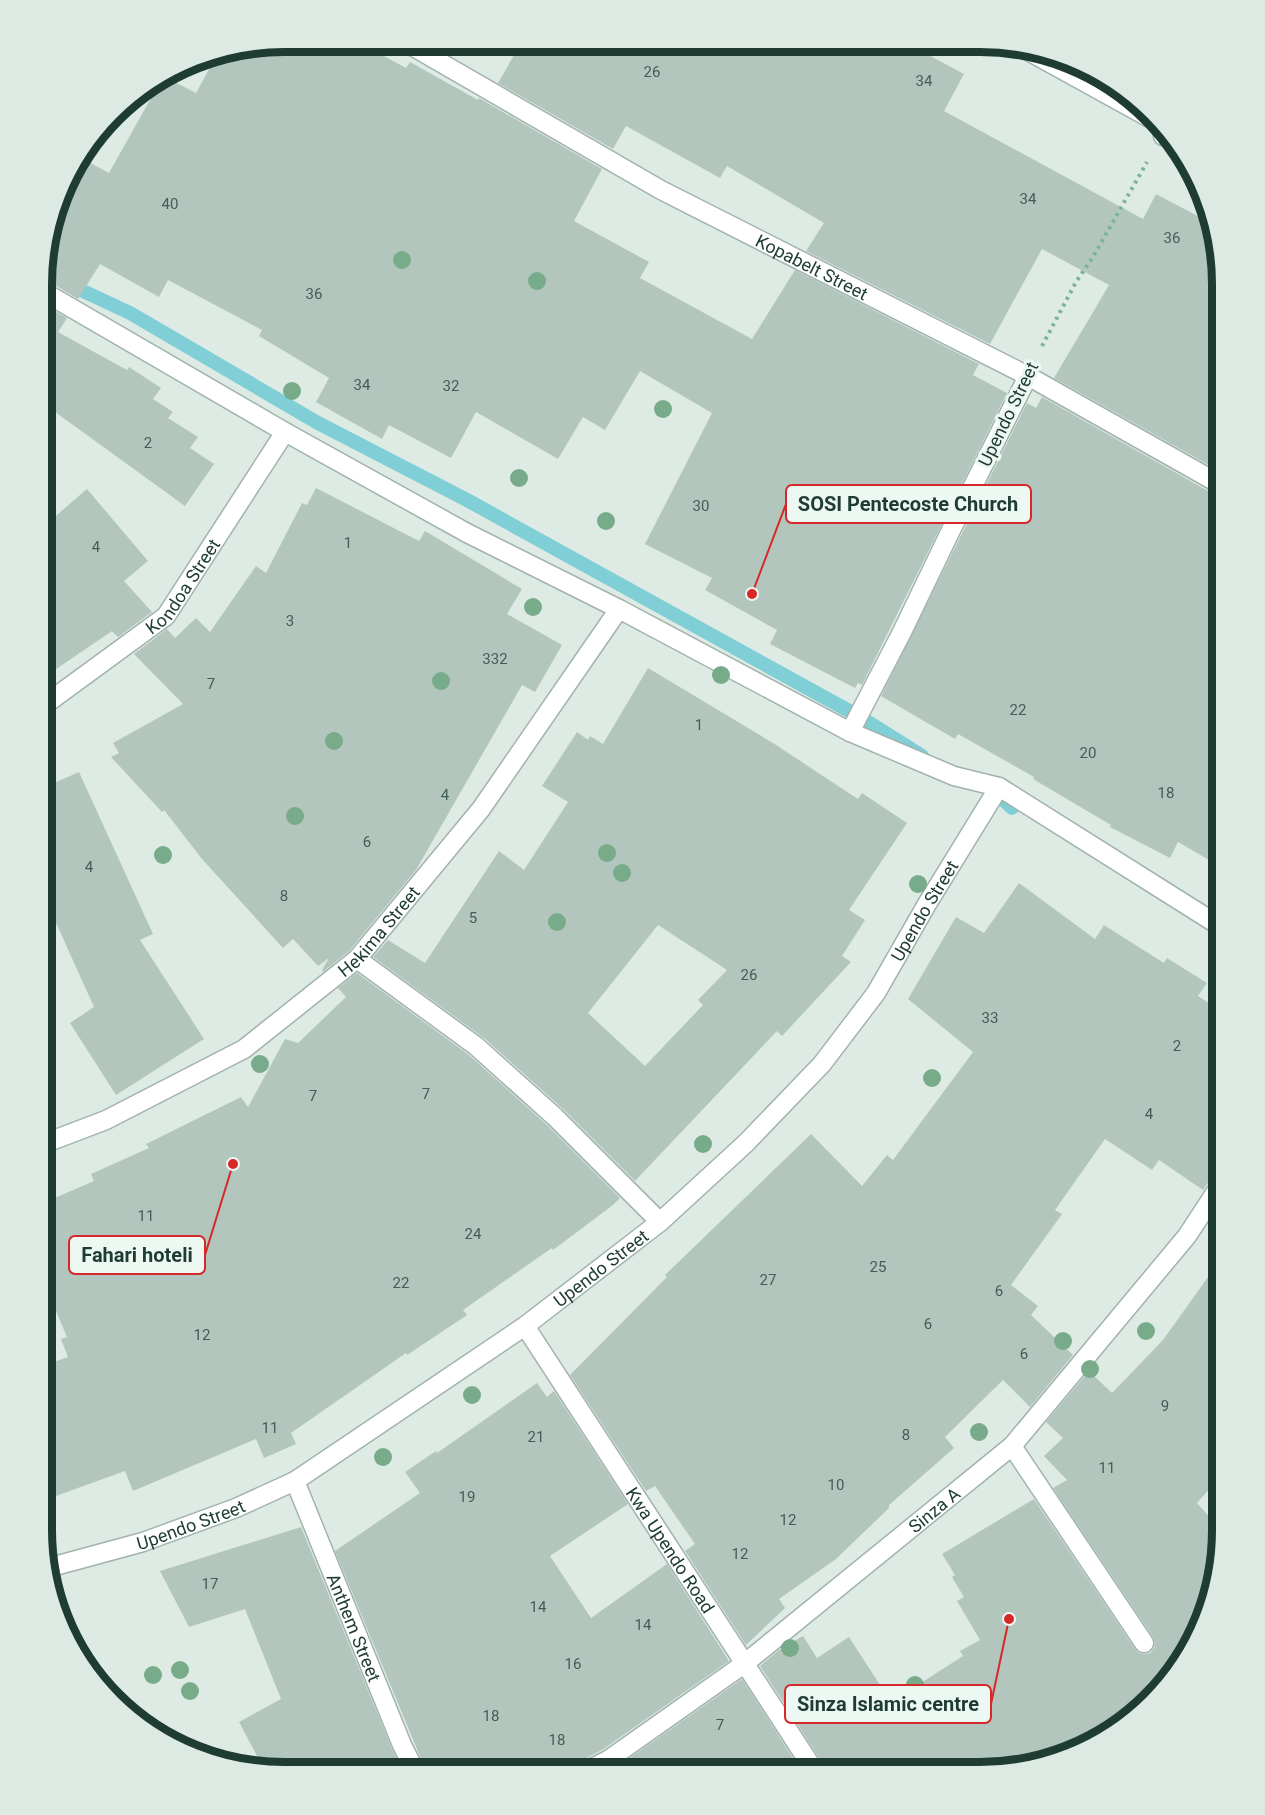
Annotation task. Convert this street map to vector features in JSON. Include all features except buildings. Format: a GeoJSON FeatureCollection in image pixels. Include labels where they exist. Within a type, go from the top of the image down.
{"type":"FeatureCollection","features":[{"type":"Feature","properties":{"kind":"street","name":"Kopabelt Street"},"geometry":{"type":"LineString","coordinates":[[422,52],[661,190],[1028,376],[1213,480]]}},
{"type":"Feature","properties":{"kind":"street"},"geometry":{"type":"LineString","coordinates":[[1051,63],[1129,107]]}},
{"type":"Feature","properties":{"kind":"street"},"geometry":{"type":"LineString","coordinates":[[52,297],[285,432],[467,533],[619,609],[850,732],[954,776],[999,787],[1213,922]]}},
{"type":"Feature","properties":{"kind":"street","name":"Upendo Street"},"geometry":{"type":"LineString","coordinates":[[850,732],[1028,376]]}},
{"type":"Feature","properties":{"kind":"street","name":"Kondoa Street"},"geometry":{"type":"LineString","coordinates":[[52,698],[166,616],[285,432]]}},
{"type":"Feature","properties":{"kind":"street","name":"Hekima Street"},"geometry":{"type":"LineString","coordinates":[[52,1141],[106,1120],[244,1049],[357,959],[481,809],[619,609]]}},
{"type":"Feature","properties":{"kind":"street","name":"Upendo Street"},"geometry":{"type":"LineString","coordinates":[[55,1566],[143,1542],[236,1508],[295,1481],[525,1326],[660,1222],[746,1143],[822,1064],[876,993],[927,904],[999,787]]}},
{"type":"Feature","properties":{"kind":"street"},"geometry":{"type":"LineString","coordinates":[[357,959],[476,1046],[555,1117],[660,1222]]}},
{"type":"Feature","properties":{"kind":"street","name":"Sinza A"},"geometry":{"type":"LineString","coordinates":[[604,1762],[744,1664],[1012,1446],[1187,1236],[1213,1196]]}},
{"type":"Feature","properties":{"kind":"street","name":"Kwa Upendo Road"},"geometry":{"type":"LineString","coordinates":[[525,1326],[809,1762]]}},
{"type":"Feature","properties":{"kind":"street"},"geometry":{"type":"LineString","coordinates":[[1012,1446],[1144,1643]]}},
{"type":"Feature","properties":{"kind":"street","name":"Anthem Street"},"geometry":{"type":"LineString","coordinates":[[295,1481],[410,1762]]}},
{"type":"Feature","properties":{"kind":"path","name":"Upendo Street"},"geometry":{"type":"LineString","coordinates":[[1028,376],[1054,320],[1161,139]]}},
{"type":"Feature","properties":{"kind":"waterway"},"geometry":{"type":"LineString","coordinates":[[68,284],[130,313],[318,423],[467,500],[860,717],[922,756]]}},
{"type":"Feature","properties":{"kind":"waterway"},"geometry":{"type":"LineString","coordinates":[[993,790],[1012,808]]}},
{"type":"Feature","properties":{"kind":"place","name":"SOSI Pentecoste Church"},"geometry":{"type":"Point","coordinates":[752,594]}},
{"type":"Feature","properties":{"kind":"place","name":"Fahari hoteli"},"geometry":{"type":"Point","coordinates":[233,1164]}},
{"type":"Feature","properties":{"kind":"place","name":"Sinza Islamic centre"},"geometry":{"type":"Point","coordinates":[1009,1619]}}]}
